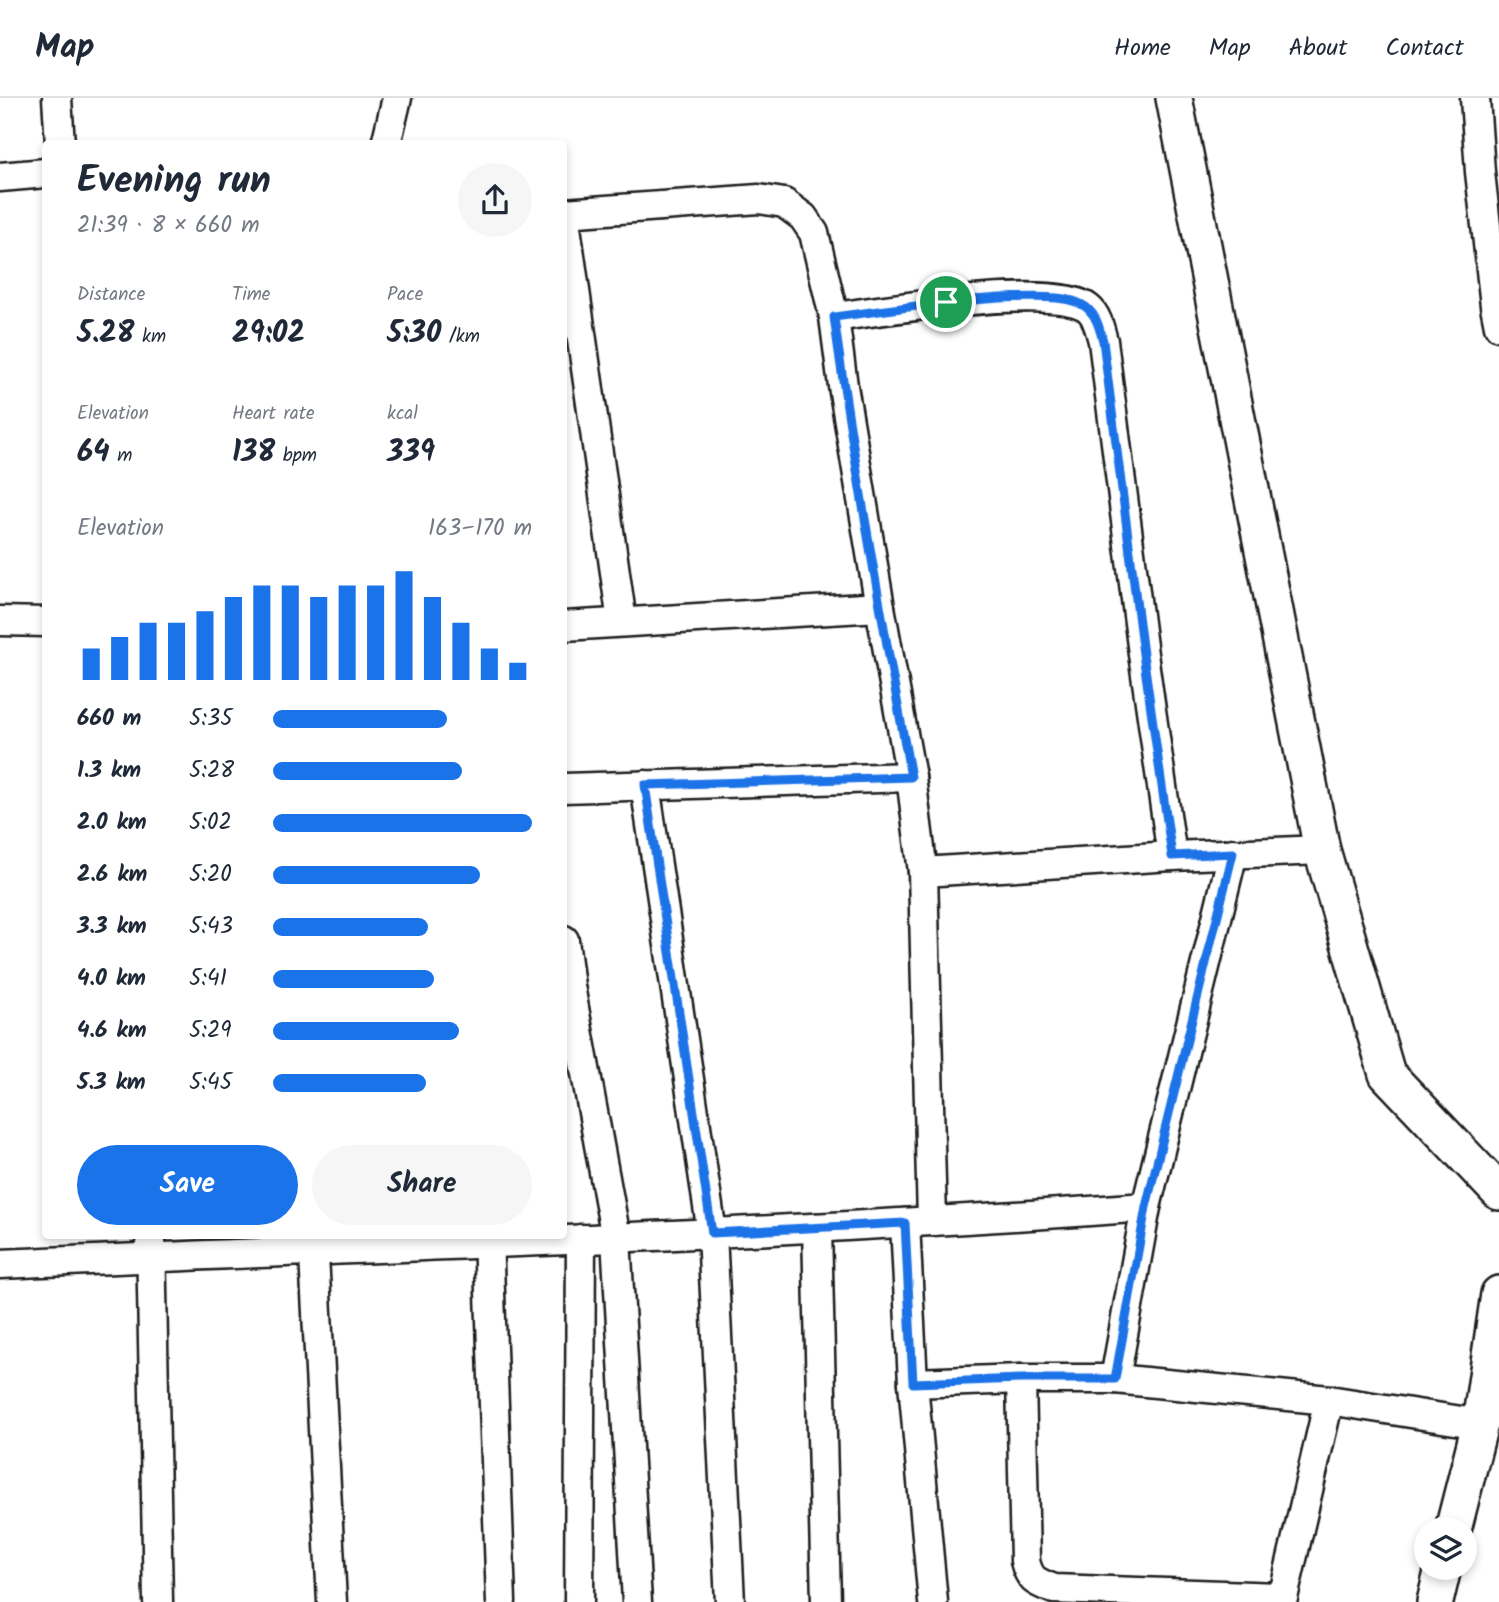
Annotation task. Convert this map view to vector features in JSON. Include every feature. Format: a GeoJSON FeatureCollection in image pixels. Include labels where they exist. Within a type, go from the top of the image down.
{"type":"FeatureCollection","features":[{"type":"Feature","properties":{"kind":"street"},"geometry":{"type":"LineString","coordinates":[[57,98],[60,140]]}},
{"type":"Feature","properties":{"kind":"street"},"geometry":{"type":"LineString","coordinates":[[387,140],[397,98]]}},
{"type":"Feature","properties":{"kind":"street"},"geometry":{"type":"LineString","coordinates":[[1174,98],[1322,850],[1387,1074],[1499,1192]]}},
{"type":"Feature","properties":{"kind":"street"},"geometry":{"type":"LineString","coordinates":[[1475,98],[1479,172],[1499,326]]}},
{"type":"Feature","properties":{"kind":"street"},"geometry":{"type":"LineString","coordinates":[[0,177],[42,173]]}},
{"type":"Feature","properties":{"kind":"street"},"geometry":{"type":"LineString","coordinates":[[567,213],[759,199],[784,203],[803,217],[814,233],[834,317],[843,386],[911,777],[923,872],[919,1222],[913,1383],[933,1602]]}},
{"type":"Feature","properties":{"kind":"street"},"geometry":{"type":"LineString","coordinates":[[567,234],[622,622]]}},
{"type":"Feature","properties":{"kind":"street"},"geometry":{"type":"LineString","coordinates":[[834,317],[946,302],[1000,298],[1054,298],[1076,301],[1089,309],[1098,324],[1103,341],[1172,856]]}},
{"type":"Feature","properties":{"kind":"street"},"geometry":{"type":"LineString","coordinates":[[567,626],[880,607]]}},
{"type":"Feature","properties":{"kind":"street"},"geometry":{"type":"LineString","coordinates":[[0,621],[42,622]]}},
{"type":"Feature","properties":{"kind":"street"},"geometry":{"type":"LineString","coordinates":[[567,788],[911,777]]}},
{"type":"Feature","properties":{"kind":"street"},"geometry":{"type":"LineString","coordinates":[[645,785],[712,1233],[730,1602]]}},
{"type":"Feature","properties":{"kind":"street"},"geometry":{"type":"LineString","coordinates":[[923,872],[1172,856],[1322,850]]}},
{"type":"Feature","properties":{"kind":"street"},"geometry":{"type":"LineString","coordinates":[[1115,1379],[1146,1207],[1233,853]]}},
{"type":"Feature","properties":{"kind":"street"},"geometry":{"type":"LineString","coordinates":[[567,963],[617,1238],[637,1602]]}},
{"type":"Feature","properties":{"kind":"street"},"geometry":{"type":"LineString","coordinates":[[0,1264],[151,1246],[617,1238],[982,1219],[1146,1207]]}},
{"type":"Feature","properties":{"kind":"street"},"geometry":{"type":"LineString","coordinates":[[817,1228],[826,1602]]}},
{"type":"Feature","properties":{"kind":"street"},"geometry":{"type":"LineString","coordinates":[[488,1239],[501,1602]]}},
{"type":"Feature","properties":{"kind":"street"},"geometry":{"type":"LineString","coordinates":[[579,1602],[582,1239]]}},
{"type":"Feature","properties":{"kind":"street"},"geometry":{"type":"LineString","coordinates":[[313,1243],[332,1602]]}},
{"type":"Feature","properties":{"kind":"street"},"geometry":{"type":"LineString","coordinates":[[151,1246],[158,1602]]}},
{"type":"Feature","properties":{"kind":"street"},"geometry":{"type":"LineString","coordinates":[[1456,1517],[1479,1424],[1499,1294]]}},
{"type":"Feature","properties":{"kind":"street"},"geometry":{"type":"LineString","coordinates":[[1021,1379],[1025,1561],[1028,1574],[1038,1583],[1054,1589],[1282,1600],[1329,1400]]}},
{"type":"Feature","properties":{"kind":"street"},"geometry":{"type":"LineString","coordinates":[[913,1383],[1115,1379],[1329,1400],[1479,1424]]}},
{"type":"Feature","properties":{"kind":"street"},"geometry":{"type":"LineString","coordinates":[[1435,1602],[1440,1580]]}},
{"type":"Feature","properties":{"kind":"route"},"geometry":{"type":"LineString","coordinates":[[1000,298],[1054,298],[1076,301],[1089,309],[1098,324],[1103,341],[1172,856],[1233,853],[1146,1207],[1115,1379],[913,1383],[905,1223],[712,1233],[645,785],[911,777],[843,386],[834,317],[946,302],[1000,298]]}}]}
